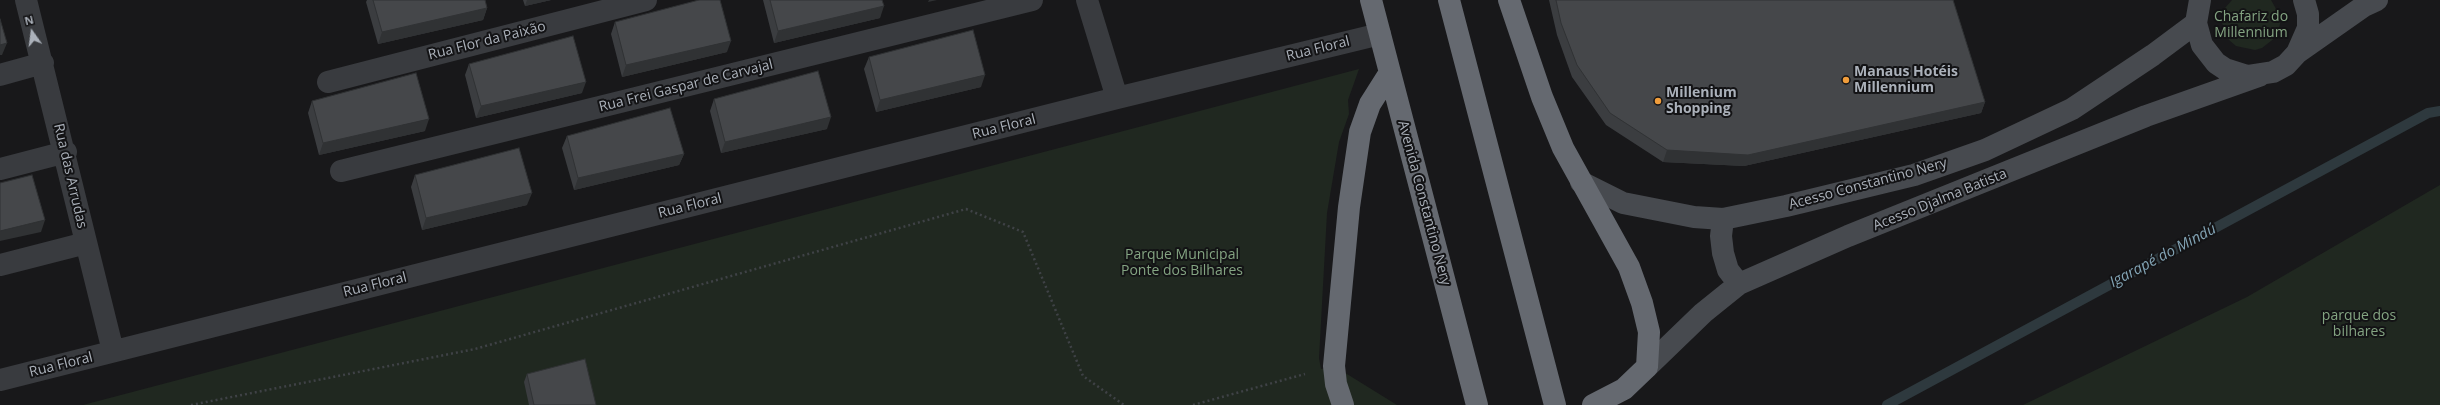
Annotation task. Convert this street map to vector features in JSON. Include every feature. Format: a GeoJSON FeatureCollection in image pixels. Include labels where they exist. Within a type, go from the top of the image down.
{"type":"FeatureCollection","features":[{"type":"Feature","properties":{"kind":"highway","name":"Avenida Constantino Nery"},"geometry":{"type":"LineString","coordinates":[[1371,0],[1389,74],[1477,405]]}},
{"type":"Feature","properties":{"kind":"highway"},"geometry":{"type":"LineString","coordinates":[[1449,0],[1555,405]]}},
{"type":"Feature","properties":{"kind":"highway"},"geometry":{"type":"LineString","coordinates":[[1509,0],[1542,98],[1563,148],[1629,267],[1642,303],[1649,332],[1647,367],[1624,389],[1593,405]]}},
{"type":"Feature","properties":{"kind":"highway"},"geometry":{"type":"LineString","coordinates":[[1344,405],[1336,384],[1334,366],[1349,207],[1360,132],[1370,104],[1389,74]]}},
{"type":"Feature","properties":{"kind":"main road"},"geometry":{"type":"LineString","coordinates":[[2200,0],[2196,23],[2202,45],[2216,63],[2236,74],[2259,76]]}},
{"type":"Feature","properties":{"kind":"main road"},"geometry":{"type":"LineString","coordinates":[[2297,53],[2308,28],[2308,14],[2304,0]]}},
{"type":"Feature","properties":{"kind":"main road"},"geometry":{"type":"LineString","coordinates":[[2297,53],[2364,6],[2377,0]]}},
{"type":"Feature","properties":{"kind":"main road","name":"Acesso Constantino Nery"},"geometry":{"type":"LineString","coordinates":[[1581,182],[1623,203],[1694,217],[1723,219],[1786,206],[1914,175],[1985,150],[2072,109],[2153,56],[2196,23]]}},
{"type":"Feature","properties":{"kind":"main road","name":"Acesso Djalma Batista"},"geometry":{"type":"LineString","coordinates":[[1647,367],[1703,313],[1739,284],[1848,236],[2146,116],[2273,72],[2286,64],[2297,53]]}},
{"type":"Feature","properties":{"kind":"main road"},"geometry":{"type":"LineString","coordinates":[[1723,219],[1721,236],[1722,253],[1728,270],[1739,284]]}},
{"type":"Feature","properties":{"kind":"street","name":"Rua das Arrudas"},"geometry":{"type":"LineString","coordinates":[[26,0],[66,152],[86,243],[114,351]]}},
{"type":"Feature","properties":{"kind":"street","name":"Rua Flor da Paixão"},"geometry":{"type":"LineString","coordinates":[[328,82],[646,0]]}},
{"type":"Feature","properties":{"kind":"street","name":"Rua Frei Gaspar de Carvajal"},"geometry":{"type":"LineString","coordinates":[[340,171],[1032,0]]}},
{"type":"Feature","properties":{"kind":"street"},"geometry":{"type":"LineString","coordinates":[[1087,0],[1117,98]]}},
{"type":"Feature","properties":{"kind":"street","name":"Rua Floral"},"geometry":{"type":"LineString","coordinates":[[0,380],[1117,98],[1380,34]]}},
{"type":"Feature","properties":{"kind":"street"},"geometry":{"type":"LineString","coordinates":[[0,74],[43,63]]}},
{"type":"Feature","properties":{"kind":"street"},"geometry":{"type":"LineString","coordinates":[[0,169],[66,152]]}},
{"type":"Feature","properties":{"kind":"street"},"geometry":{"type":"LineString","coordinates":[[0,265],[86,243]]}},
{"type":"Feature","properties":{"kind":"path"},"geometry":{"type":"LineString","coordinates":[[191,405],[475,349],[966,209],[1023,232],[1083,376],[1124,405]]}},
{"type":"Feature","properties":{"kind":"path"},"geometry":{"type":"LineString","coordinates":[[1192,405],[1334,366]]}},
{"type":"Feature","properties":{"kind":"green space","name":"Chafariz do Millennium"},"geometry":{"type":"Polygon","coordinates":[[[2232,0],[2271,0],[2280,16],[2280,24],[2276,37],[2262,48],[2255,50],[2236,46],[2229,40],[2222,23],[2225,8],[2232,0]]]}},
{"type":"Feature","properties":{"kind":"green space","name":"Parque Municipal Ponte dos Bilhares"},"geometry":{"type":"Polygon","coordinates":[[[1359,69],[1348,100],[1349,114],[1339,142],[1327,213],[1319,358],[1321,369],[1334,366],[1397,405],[83,405],[1359,69]]]}},
{"type":"Feature","properties":{"kind":"green space","name":"parque dos bilhares"},"geometry":{"type":"Polygon","coordinates":[[[2440,185],[2440,405],[2023,405],[2247,297],[2440,185]]]}},
{"type":"Feature","properties":{"kind":"building"},"geometry":{"type":"Polygon","coordinates":[[[373,0],[485,0],[487,8],[382,32],[373,0]]]}},
{"type":"Feature","properties":{"kind":"building"},"geometry":{"type":"Polygon","coordinates":[[[699,0],[720,0],[731,41],[626,65],[615,22],[699,0]]]}},
{"type":"Feature","properties":{"kind":"building"},"geometry":{"type":"Polygon","coordinates":[[[770,0],[882,0],[884,6],[778,31],[770,0]]]}},
{"type":"Feature","properties":{"kind":"building"},"geometry":{"type":"Polygon","coordinates":[[[1556,0],[1953,0],[1985,102],[1748,155],[1667,150],[1610,113],[1577,65],[1561,23],[1556,0]]]}},
{"type":"Feature","properties":{"kind":"building"},"geometry":{"type":"Polygon","coordinates":[[[0,19],[7,43],[0,45],[0,19]]]}},
{"type":"Feature","properties":{"kind":"building"},"geometry":{"type":"Polygon","coordinates":[[[973,30],[985,75],[880,100],[869,57],[973,30]]]}},
{"type":"Feature","properties":{"kind":"building"},"geometry":{"type":"Polygon","coordinates":[[[573,36],[586,82],[481,106],[469,64],[573,36]]]}},
{"type":"Feature","properties":{"kind":"building"},"geometry":{"type":"Polygon","coordinates":[[[818,71],[831,117],[725,142],[714,99],[818,71]]]}},
{"type":"Feature","properties":{"kind":"building"},"geometry":{"type":"Polygon","coordinates":[[[416,73],[429,119],[323,143],[312,101],[416,73]]]}},
{"type":"Feature","properties":{"kind":"building"},"geometry":{"type":"Polygon","coordinates":[[[670,108],[684,154],[578,178],[567,136],[670,108]]]}},
{"type":"Feature","properties":{"kind":"building"},"geometry":{"type":"Polygon","coordinates":[[[519,148],[532,193],[426,218],[415,175],[519,148]]]}},
{"type":"Feature","properties":{"kind":"building"},"geometry":{"type":"Polygon","coordinates":[[[32,175],[45,220],[0,231],[0,183],[32,175]]]}},
{"type":"Feature","properties":{"kind":"building"},"geometry":{"type":"Polygon","coordinates":[[[585,359],[596,405],[534,405],[527,374],[585,359]]]}},
{"type":"Feature","properties":{"kind":"waterway","name":"Igarapé do Mindú"},"geometry":{"type":"LineString","coordinates":[[1887,405],[2428,113],[2440,111]]}},
{"type":"Feature","properties":{"kind":"place","name":"Manaus Hotéis Millennium"},"geometry":{"type":"Point","coordinates":[1846,80]}},
{"type":"Feature","properties":{"kind":"place","name":"Millenium Shopping"},"geometry":{"type":"Point","coordinates":[1658,101]}}]}
